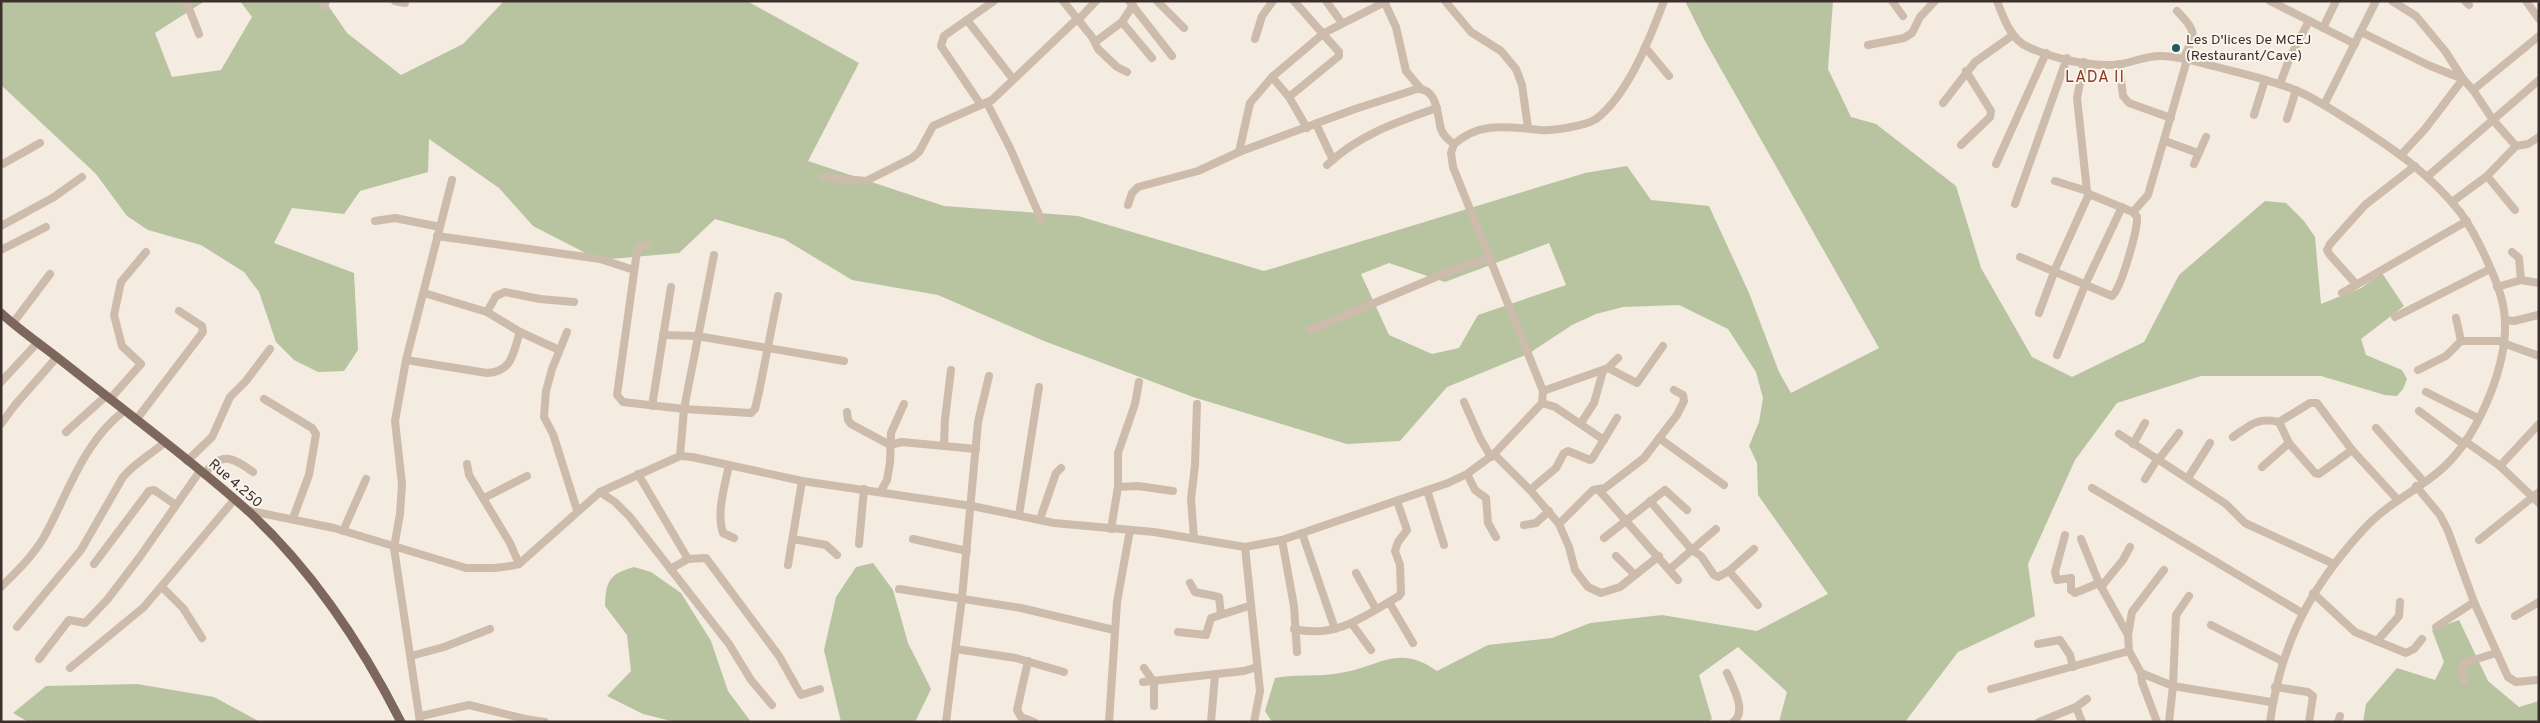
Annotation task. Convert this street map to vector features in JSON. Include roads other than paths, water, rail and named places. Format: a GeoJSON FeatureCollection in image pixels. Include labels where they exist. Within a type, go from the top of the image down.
{"type":"FeatureCollection","features":[{"type":"Feature","properties":{"kind":"main road","name":"Rue 4.250"},"geometry":{"type":"LineString","coordinates":[[2,316],[38,342],[202,473],[246,510],[282,545],[331,605],[374,670],[401,722]]}},
{"type":"Feature","properties":{"kind":"street"},"geometry":{"type":"LineString","coordinates":[[186,1],[199,34]]}},
{"type":"Feature","properties":{"kind":"street"},"geometry":{"type":"LineString","coordinates":[[395,1],[406,3]]}},
{"type":"Feature","properties":{"kind":"street"},"geometry":{"type":"LineString","coordinates":[[994,1],[944,36],[941,46],[984,104],[1041,219]]}},
{"type":"Feature","properties":{"kind":"street"},"geometry":{"type":"LineString","coordinates":[[1063,1],[1095,42],[1098,49],[1116,67],[1127,72]]}},
{"type":"Feature","properties":{"kind":"street"},"geometry":{"type":"LineString","coordinates":[[824,177],[858,181],[873,178],[917,155],[937,123],[984,104],[1096,1]]}},
{"type":"Feature","properties":{"kind":"street"},"geometry":{"type":"LineString","coordinates":[[1157,1],[1184,28]]}},
{"type":"Feature","properties":{"kind":"street"},"geometry":{"type":"LineString","coordinates":[[1255,39],[1262,16],[1273,1]]}},
{"type":"Feature","properties":{"kind":"street"},"geometry":{"type":"LineString","coordinates":[[1289,97],[1340,56],[1324,33],[1294,1]]}},
{"type":"Feature","properties":{"kind":"street"},"geometry":{"type":"LineString","coordinates":[[1326,1],[1342,23]]}},
{"type":"Feature","properties":{"kind":"street"},"geometry":{"type":"LineString","coordinates":[[1445,1],[1471,32],[1501,51],[1516,68],[1522,85],[1528,128]]}},
{"type":"Feature","properties":{"kind":"street"},"geometry":{"type":"LineString","coordinates":[[246,510],[293,518],[466,568],[504,568],[519,564],[577,510],[600,492],[680,456],[802,481],[881,491],[1077,526],[1194,538],[1245,547],[1282,540],[1428,490],[1467,474],[1493,455],[1542,403],[1543,391],[1453,167],[1451,153],[1454,144],[1473,131],[1486,126],[1542,130],[1574,126],[1594,120],[1609,106],[1624,86],[1645,47],[1664,1]]}},
{"type":"Feature","properties":{"kind":"street"},"geometry":{"type":"LineString","coordinates":[[1892,1],[1903,16]]}},
{"type":"Feature","properties":{"kind":"street"},"geometry":{"type":"LineString","coordinates":[[1868,45],[1904,38],[1912,33],[1920,17],[1935,1]]}},
{"type":"Feature","properties":{"kind":"street"},"geometry":{"type":"LineString","coordinates":[[1997,1],[2013,35],[2025,46],[2058,57],[2112,65],[2153,56],[2185,59],[2280,84],[2324,105],[2402,154],[2428,176],[2467,221],[2497,287],[2504,308],[2505,320],[2496,379],[2490,397],[2464,442],[2444,467],[2397,499],[2374,518],[2334,564],[2313,592],[2282,661],[2271,702],[2270,722]]}},
{"type":"Feature","properties":{"kind":"street"},"geometry":{"type":"LineString","coordinates":[[2270,1],[2355,44]]}},
{"type":"Feature","properties":{"kind":"street"},"geometry":{"type":"LineString","coordinates":[[2322,28],[2336,1]]}},
{"type":"Feature","properties":{"kind":"street"},"geometry":{"type":"LineString","coordinates":[[2324,105],[2376,1]]}},
{"type":"Feature","properties":{"kind":"street"},"geometry":{"type":"LineString","coordinates":[[2392,1],[2416,16],[2445,51],[2493,120],[2516,146]]}},
{"type":"Feature","properties":{"kind":"street"},"geometry":{"type":"LineString","coordinates":[[2526,1],[2539,19]]}},
{"type":"Feature","properties":{"kind":"street"},"geometry":{"type":"LineString","coordinates":[[1239,152],[1250,103],[1272,77],[1324,33],[1385,2],[1396,27],[1406,71],[1421,89],[1434,99],[1444,134],[1454,144]]}},
{"type":"Feature","properties":{"kind":"street"},"geometry":{"type":"LineString","coordinates":[[1095,42],[1122,22],[1131,3],[1172,56]]}},
{"type":"Feature","properties":{"kind":"street"},"geometry":{"type":"LineString","coordinates":[[2133,212],[2148,195],[2165,141],[2185,59],[2194,37],[2194,32],[2177,11]]}},
{"type":"Feature","properties":{"kind":"street"},"geometry":{"type":"LineString","coordinates":[[967,20],[1012,79]]}},
{"type":"Feature","properties":{"kind":"street"},"geometry":{"type":"LineString","coordinates":[[2280,84],[2290,57],[2309,21]]}},
{"type":"Feature","properties":{"kind":"street"},"geometry":{"type":"LineString","coordinates":[[1122,22],[1152,58]]}},
{"type":"Feature","properties":{"kind":"street"},"geometry":{"type":"LineString","coordinates":[[2361,32],[2428,65],[2463,79]]}},
{"type":"Feature","properties":{"kind":"street"},"geometry":{"type":"LineString","coordinates":[[1943,103],[1974,62],[2013,35]]}},
{"type":"Feature","properties":{"kind":"street"},"geometry":{"type":"LineString","coordinates":[[2473,90],[2539,36]]}},
{"type":"Feature","properties":{"kind":"street"},"geometry":{"type":"LineString","coordinates":[[1645,47],[1669,76]]}},
{"type":"Feature","properties":{"kind":"street"},"geometry":{"type":"LineString","coordinates":[[1996,164],[2046,53]]}},
{"type":"Feature","properties":{"kind":"street"},"geometry":{"type":"LineString","coordinates":[[2015,204],[2067,58]]}},
{"type":"Feature","properties":{"kind":"street"},"geometry":{"type":"LineString","coordinates":[[2039,313],[2054,271],[2088,192],[2077,98],[2084,62]]}},
{"type":"Feature","properties":{"kind":"street"},"geometry":{"type":"LineString","coordinates":[[2119,64],[2123,96],[2126,100],[2129,103],[2171,118]]}},
{"type":"Feature","properties":{"kind":"street"},"geometry":{"type":"LineString","coordinates":[[1962,145],[1990,117],[1991,111],[1966,71]]}},
{"type":"Feature","properties":{"kind":"street"},"geometry":{"type":"LineString","coordinates":[[1272,77],[1289,97],[1307,128]]}},
{"type":"Feature","properties":{"kind":"street"},"geometry":{"type":"LineString","coordinates":[[2402,154],[2425,129],[2463,79]]}},
{"type":"Feature","properties":{"kind":"street"},"geometry":{"type":"LineString","coordinates":[[2254,115],[2265,80]]}},
{"type":"Feature","properties":{"kind":"street"},"geometry":{"type":"LineString","coordinates":[[2428,176],[2539,80]]}},
{"type":"Feature","properties":{"kind":"street"},"geometry":{"type":"LineString","coordinates":[[1128,205],[1132,193],[1138,187],[1198,172],[1239,152],[1382,99],[1421,89]]}},
{"type":"Feature","properties":{"kind":"street"},"geometry":{"type":"LineString","coordinates":[[2287,119],[2296,90]]}},
{"type":"Feature","properties":{"kind":"street"},"geometry":{"type":"LineString","coordinates":[[1316,124],[1330,162],[1386,126],[1437,108]]}},
{"type":"Feature","properties":{"kind":"street"},"geometry":{"type":"LineString","coordinates":[[2194,164],[2206,137]]}},
{"type":"Feature","properties":{"kind":"street"},"geometry":{"type":"LineString","coordinates":[[2452,202],[2487,176],[2516,146],[2528,144],[2539,137]]}},
{"type":"Feature","properties":{"kind":"street"},"geometry":{"type":"LineString","coordinates":[[2165,141],[2198,153]]}},
{"type":"Feature","properties":{"kind":"street"},"geometry":{"type":"LineString","coordinates":[[1,165],[40,143]]}},
{"type":"Feature","properties":{"kind":"street"},"geometry":{"type":"LineString","coordinates":[[2355,283],[2327,250],[2366,205],[2416,166]]}},
{"type":"Feature","properties":{"kind":"street"},"geometry":{"type":"LineString","coordinates":[[2487,176],[2515,210]]}},
{"type":"Feature","properties":{"kind":"street"},"geometry":{"type":"LineString","coordinates":[[1,226],[54,198],[82,177]]}},
{"type":"Feature","properties":{"kind":"street"},"geometry":{"type":"LineString","coordinates":[[452,180],[406,360],[395,420],[402,484],[400,514],[394,548],[420,719],[469,705],[545,722]]}},
{"type":"Feature","properties":{"kind":"street"},"geometry":{"type":"LineString","coordinates":[[2020,257],[2106,295],[2112,296],[2116,293],[2123,277],[2137,222],[2133,212],[2088,192],[2055,182]]}},
{"type":"Feature","properties":{"kind":"street"},"geometry":{"type":"LineString","coordinates":[[2057,355],[2086,285],[2122,207]]}},
{"type":"Feature","properties":{"kind":"street"},"geometry":{"type":"LineString","coordinates":[[375,221],[395,218],[440,227]]}},
{"type":"Feature","properties":{"kind":"street"},"geometry":{"type":"LineString","coordinates":[[2342,293],[2355,283],[2467,221]]}},
{"type":"Feature","properties":{"kind":"street"},"geometry":{"type":"LineString","coordinates":[[1,250],[46,227]]}},
{"type":"Feature","properties":{"kind":"street"},"geometry":{"type":"LineString","coordinates":[[437,236],[600,259],[634,270]]}},
{"type":"Feature","properties":{"kind":"street"},"geometry":{"type":"LineString","coordinates":[[648,245],[638,248],[634,270],[618,395],[623,402],[684,409],[751,413],[755,409],[759,392],[778,296]]}},
{"type":"Feature","properties":{"kind":"street"},"geometry":{"type":"LineString","coordinates":[[66,432],[108,398],[141,364],[122,346],[114,315],[121,282],[146,252]]}},
{"type":"Feature","properties":{"kind":"street"},"geometry":{"type":"LineString","coordinates":[[2512,252],[2519,258],[2521,280]]}},
{"type":"Feature","properties":{"kind":"street"},"geometry":{"type":"LineString","coordinates":[[680,456],[684,409],[714,255]]}},
{"type":"Feature","properties":{"kind":"street"},"geometry":{"type":"LineString","coordinates":[[1310,330],[1455,269],[1489,258]]}},
{"type":"Feature","properties":{"kind":"street"},"geometry":{"type":"LineString","coordinates":[[2395,317],[2490,270]]}},
{"type":"Feature","properties":{"kind":"street"},"geometry":{"type":"LineString","coordinates":[[13,323],[50,274]]}},
{"type":"Feature","properties":{"kind":"street"},"geometry":{"type":"LineString","coordinates":[[2497,287],[2521,280],[2539,283]]}},
{"type":"Feature","properties":{"kind":"street"},"geometry":{"type":"LineString","coordinates":[[652,406],[672,287]]}},
{"type":"Feature","properties":{"kind":"street"},"geometry":{"type":"LineString","coordinates":[[424,292],[487,312],[520,332],[559,350]]}},
{"type":"Feature","properties":{"kind":"street"},"geometry":{"type":"LineString","coordinates":[[487,312],[496,296],[505,292],[540,300],[574,302]]}},
{"type":"Feature","properties":{"kind":"street"},"geometry":{"type":"LineString","coordinates":[[136,420],[203,332],[202,326],[179,311]]}},
{"type":"Feature","properties":{"kind":"street"},"geometry":{"type":"LineString","coordinates":[[2505,320],[2538,315]]}},
{"type":"Feature","properties":{"kind":"street"},"geometry":{"type":"LineString","coordinates":[[2456,318],[2461,342]]}},
{"type":"Feature","properties":{"kind":"street"},"geometry":{"type":"LineString","coordinates":[[406,360],[487,373],[497,372],[509,363],[520,332]]}},
{"type":"Feature","properties":{"kind":"street"},"geometry":{"type":"LineString","coordinates":[[568,332],[559,350],[546,391],[544,420],[553,434],[577,510]]}},
{"type":"Feature","properties":{"kind":"street"},"geometry":{"type":"LineString","coordinates":[[663,335],[697,336],[844,361]]}},
{"type":"Feature","properties":{"kind":"street"},"geometry":{"type":"LineString","coordinates":[[1,382],[38,342]]}},
{"type":"Feature","properties":{"kind":"street"},"geometry":{"type":"LineString","coordinates":[[2418,370],[2446,356],[2461,342],[2503,342],[2539,356]]}},
{"type":"Feature","properties":{"kind":"street"},"geometry":{"type":"LineString","coordinates":[[1606,369],[1637,383],[1662,346]]}},
{"type":"Feature","properties":{"kind":"street"},"geometry":{"type":"LineString","coordinates":[[187,461],[212,437],[230,397],[246,381],[270,350]]}},
{"type":"Feature","properties":{"kind":"street"},"geometry":{"type":"LineString","coordinates":[[1,424],[57,357]]}},
{"type":"Feature","properties":{"kind":"street"},"geometry":{"type":"LineString","coordinates":[[1543,391],[1606,369],[1618,358]]}},
{"type":"Feature","properties":{"kind":"street"},"geometry":{"type":"LineString","coordinates":[[1581,423],[1594,403],[1606,369]]}},
{"type":"Feature","properties":{"kind":"street"},"geometry":{"type":"LineString","coordinates":[[944,445],[946,402],[951,370]]}},
{"type":"Feature","properties":{"kind":"street"},"geometry":{"type":"LineString","coordinates":[[946,722],[972,506],[978,422],[989,376]]}},
{"type":"Feature","properties":{"kind":"street"},"geometry":{"type":"LineString","coordinates":[[1111,529],[1118,488],[1118,453],[1135,404],[1139,382]]}},
{"type":"Feature","properties":{"kind":"street"},"geometry":{"type":"LineString","coordinates":[[1019,515],[1039,388]]}},
{"type":"Feature","properties":{"kind":"street"},"geometry":{"type":"LineString","coordinates":[[1559,524],[1593,490],[1605,488],[1644,458],[1678,414],[1684,401],[1683,395],[1674,390]]}},
{"type":"Feature","properties":{"kind":"street"},"geometry":{"type":"LineString","coordinates":[[2426,392],[2478,418]]}},
{"type":"Feature","properties":{"kind":"street"},"geometry":{"type":"LineString","coordinates":[[264,400],[315,431],[316,439],[309,475],[293,518]]}},
{"type":"Feature","properties":{"kind":"street"},"geometry":{"type":"LineString","coordinates":[[1464,402],[1480,438],[1493,455],[1530,490],[1559,524],[1569,547],[1575,570],[1588,587],[1601,593],[1620,587],[1659,556]]}},
{"type":"Feature","properties":{"kind":"street"},"geometry":{"type":"LineString","coordinates":[[2233,437],[2258,420],[2267,419],[2279,422],[2314,402],[2352,450],[2397,499]]}},
{"type":"Feature","properties":{"kind":"street"},"geometry":{"type":"LineString","coordinates":[[1542,403],[1556,408],[1604,440]]}},
{"type":"Feature","properties":{"kind":"street"},"geometry":{"type":"LineString","coordinates":[[881,491],[887,480],[891,433],[904,404]]}},
{"type":"Feature","properties":{"kind":"street"},"geometry":{"type":"LineString","coordinates":[[1194,538],[1191,499],[1195,465],[1197,404]]}},
{"type":"Feature","properties":{"kind":"street"},"geometry":{"type":"LineString","coordinates":[[1,588],[26,562],[43,539],[87,454],[107,425],[124,411]]}},
{"type":"Feature","properties":{"kind":"street"},"geometry":{"type":"LineString","coordinates":[[2419,411],[2500,466],[2537,497],[2479,540]]}},
{"type":"Feature","properties":{"kind":"street"},"geometry":{"type":"LineString","coordinates":[[847,412],[848,420],[851,424],[890,445],[902,442],[976,449]]}},
{"type":"Feature","properties":{"kind":"street"},"geometry":{"type":"LineString","coordinates":[[1530,490],[1556,468],[1564,453],[1568,451],[1590,460],[1617,418]]}},
{"type":"Feature","properties":{"kind":"street"},"geometry":{"type":"LineString","coordinates":[[2279,422],[2289,443],[2312,471],[2319,474],[2352,450]]}},
{"type":"Feature","properties":{"kind":"street"},"geometry":{"type":"LineString","coordinates":[[2133,444],[2145,423]]}},
{"type":"Feature","properties":{"kind":"street"},"geometry":{"type":"LineString","coordinates":[[2500,466],[2539,424]]}},
{"type":"Feature","properties":{"kind":"street"},"geometry":{"type":"LineString","coordinates":[[2376,428],[2424,482]]}},
{"type":"Feature","properties":{"kind":"street"},"geometry":{"type":"LineString","coordinates":[[2119,434],[2226,504],[2245,523],[2334,564]]}},
{"type":"Feature","properties":{"kind":"street"},"geometry":{"type":"LineString","coordinates":[[2145,480],[2179,434]]}},
{"type":"Feature","properties":{"kind":"street"},"geometry":{"type":"LineString","coordinates":[[1659,438],[1724,485]]}},
{"type":"Feature","properties":{"kind":"street"},"geometry":{"type":"LineString","coordinates":[[17,627],[81,550],[123,476],[132,466],[164,443]]}},
{"type":"Feature","properties":{"kind":"street"},"geometry":{"type":"LineString","coordinates":[[2188,478],[2210,443]]}},
{"type":"Feature","properties":{"kind":"street"},"geometry":{"type":"LineString","coordinates":[[2262,467],[2289,443]]}},
{"type":"Feature","properties":{"kind":"street"},"geometry":{"type":"LineString","coordinates":[[40,659],[69,620],[85,624],[107,600],[176,505],[202,473],[211,465],[227,458],[234,458],[253,472]]}},
{"type":"Feature","properties":{"kind":"street"},"geometry":{"type":"LineString","coordinates":[[467,464],[469,475],[510,543],[519,564]]}},
{"type":"Feature","properties":{"kind":"street"},"geometry":{"type":"LineString","coordinates":[[729,465],[722,504],[721,528],[723,533],[734,538]]}},
{"type":"Feature","properties":{"kind":"street"},"geometry":{"type":"LineString","coordinates":[[1040,520],[1056,473],[1061,468]]}},
{"type":"Feature","properties":{"kind":"street"},"geometry":{"type":"LineString","coordinates":[[638,474],[688,559]]}},
{"type":"Feature","properties":{"kind":"street"},"geometry":{"type":"LineString","coordinates":[[1467,474],[1475,490],[1486,498],[1488,523],[1496,537]]}},
{"type":"Feature","properties":{"kind":"street"},"geometry":{"type":"LineString","coordinates":[[484,498],[527,476]]}},
{"type":"Feature","properties":{"kind":"street"},"geometry":{"type":"LineString","coordinates":[[342,531],[366,479]]}},
{"type":"Feature","properties":{"kind":"street"},"geometry":{"type":"LineString","coordinates":[[788,565],[802,481]]}},
{"type":"Feature","properties":{"kind":"street"},"geometry":{"type":"LineString","coordinates":[[1118,488],[1138,486],[1173,490]]}},
{"type":"Feature","properties":{"kind":"street"},"geometry":{"type":"LineString","coordinates":[[2416,486],[2440,515],[2459,558],[2474,602],[2508,677],[2516,682],[2537,680]]}},
{"type":"Feature","properties":{"kind":"street"},"geometry":{"type":"LineString","coordinates":[[2092,488],[2302,613]]}},
{"type":"Feature","properties":{"kind":"street"},"geometry":{"type":"LineString","coordinates":[[94,564],[151,489],[176,505]]}},
{"type":"Feature","properties":{"kind":"street"},"geometry":{"type":"LineString","coordinates":[[858,544],[864,489]]}},
{"type":"Feature","properties":{"kind":"street"},"geometry":{"type":"LineString","coordinates":[[1598,489],[1659,556],[1678,580]]}},
{"type":"Feature","properties":{"kind":"street"},"geometry":{"type":"LineString","coordinates":[[1428,490],[1444,545]]}},
{"type":"Feature","properties":{"kind":"street"},"geometry":{"type":"LineString","coordinates":[[1604,538],[1663,492],[1668,491],[1687,510]]}},
{"type":"Feature","properties":{"kind":"street"},"geometry":{"type":"LineString","coordinates":[[600,492],[615,502],[630,517],[729,644],[751,680],[772,704]]}},
{"type":"Feature","properties":{"kind":"street"},"geometry":{"type":"LineString","coordinates":[[70,668],[144,607],[234,500]]}},
{"type":"Feature","properties":{"kind":"street"},"geometry":{"type":"LineString","coordinates":[[1294,630],[1308,632],[1335,629],[1352,624],[1401,593],[1400,565],[1395,551],[1407,530],[1397,500]]}},
{"type":"Feature","properties":{"kind":"street"},"geometry":{"type":"LineString","coordinates":[[1650,501],[1692,550],[1702,556],[1714,575],[1718,577],[1729,571],[1754,549]]}},
{"type":"Feature","properties":{"kind":"street"},"geometry":{"type":"LineString","coordinates":[[1524,526],[1536,523],[1549,511]]}},
{"type":"Feature","properties":{"kind":"street"},"geometry":{"type":"LineString","coordinates":[[1670,569],[1716,529]]}},
{"type":"Feature","properties":{"kind":"street"},"geometry":{"type":"LineString","coordinates":[[1109,722],[1114,630],[1130,530]]}},
{"type":"Feature","properties":{"kind":"street"},"geometry":{"type":"LineString","coordinates":[[1302,533],[1335,629]]}},
{"type":"Feature","properties":{"kind":"street"},"geometry":{"type":"LineString","coordinates":[[2065,535],[2055,572],[2057,580],[2071,578],[2072,590],[2075,593],[2100,585],[2123,560],[2130,547]]}},
{"type":"Feature","properties":{"kind":"street"},"geometry":{"type":"LineString","coordinates":[[793,539],[826,546],[837,554]]}},
{"type":"Feature","properties":{"kind":"street"},"geometry":{"type":"LineString","coordinates":[[913,539],[967,551]]}},
{"type":"Feature","properties":{"kind":"street"},"geometry":{"type":"LineString","coordinates":[[2081,539],[2100,585],[2128,635]]}},
{"type":"Feature","properties":{"kind":"street"},"geometry":{"type":"LineString","coordinates":[[1282,540],[1294,606],[1294,630],[1298,652]]}},
{"type":"Feature","properties":{"kind":"street"},"geometry":{"type":"LineString","coordinates":[[1245,547],[1250,572],[1250,606],[1260,691],[1254,722]]}},
{"type":"Feature","properties":{"kind":"street"},"geometry":{"type":"LineString","coordinates":[[670,569],[688,559],[701,556],[711,561],[779,656],[801,695],[820,689]]}},
{"type":"Feature","properties":{"kind":"street"},"geometry":{"type":"LineString","coordinates":[[1616,556],[1635,575]]}},
{"type":"Feature","properties":{"kind":"street"},"geometry":{"type":"LineString","coordinates":[[2158,722],[2142,682],[2141,673],[2129,651],[2128,635],[2135,606],[2164,570]]}},
{"type":"Feature","properties":{"kind":"street"},"geometry":{"type":"LineString","coordinates":[[1729,571],[1758,605]]}},
{"type":"Feature","properties":{"kind":"street"},"geometry":{"type":"LineString","coordinates":[[1356,573],[1376,609]]}},
{"type":"Feature","properties":{"kind":"street"},"geometry":{"type":"LineString","coordinates":[[1190,583],[1196,592],[1219,597],[1222,614]]}},
{"type":"Feature","properties":{"kind":"street"},"geometry":{"type":"LineString","coordinates":[[162,587],[183,608],[202,638]]}},
{"type":"Feature","properties":{"kind":"street"},"geometry":{"type":"LineString","coordinates":[[899,589],[1021,608],[1114,630]]}},
{"type":"Feature","properties":{"kind":"street"},"geometry":{"type":"LineString","coordinates":[[2313,592],[2355,632],[2406,653],[2414,649],[2422,639]]}},
{"type":"Feature","properties":{"kind":"street"},"geometry":{"type":"LineString","coordinates":[[2168,722],[2173,686],[2176,615],[2189,596]]}},
{"type":"Feature","properties":{"kind":"street"},"geometry":{"type":"LineString","coordinates":[[1389,602],[1413,643]]}},
{"type":"Feature","properties":{"kind":"street"},"geometry":{"type":"LineString","coordinates":[[2377,641],[2399,616],[2400,602]]}},
{"type":"Feature","properties":{"kind":"street"},"geometry":{"type":"LineString","coordinates":[[2436,627],[2474,602]]}},
{"type":"Feature","properties":{"kind":"street"},"geometry":{"type":"LineString","coordinates":[[2515,616],[2539,602]]}},
{"type":"Feature","properties":{"kind":"street"},"geometry":{"type":"LineString","coordinates":[[1178,632],[1206,635],[1211,618],[1250,606]]}},
{"type":"Feature","properties":{"kind":"street"},"geometry":{"type":"LineString","coordinates":[[1352,624],[1371,650]]}},
{"type":"Feature","properties":{"kind":"street"},"geometry":{"type":"LineString","coordinates":[[2211,624],[2282,661]]}},
{"type":"Feature","properties":{"kind":"street"},"geometry":{"type":"LineString","coordinates":[[411,656],[444,647],[490,629]]}},
{"type":"Feature","properties":{"kind":"street"},"geometry":{"type":"LineString","coordinates":[[2038,644],[2060,640],[2070,655],[2073,667]]}},
{"type":"Feature","properties":{"kind":"street"},"geometry":{"type":"LineString","coordinates":[[956,649],[1028,661],[1064,672]]}},
{"type":"Feature","properties":{"kind":"street"},"geometry":{"type":"LineString","coordinates":[[1991,690],[2129,651]]}},
{"type":"Feature","properties":{"kind":"street"},"geometry":{"type":"LineString","coordinates":[[2464,681],[2462,667],[2464,663],[2496,653]]}},
{"type":"Feature","properties":{"kind":"street"},"geometry":{"type":"LineString","coordinates":[[1028,661],[1017,710],[1022,717],[1034,722]]}},
{"type":"Feature","properties":{"kind":"street"},"geometry":{"type":"LineString","coordinates":[[1143,682],[1215,675],[1257,667]]}},
{"type":"Feature","properties":{"kind":"street"},"geometry":{"type":"LineString","coordinates":[[1144,668],[1154,682],[1154,706]]}},
{"type":"Feature","properties":{"kind":"street"},"geometry":{"type":"LineString","coordinates":[[1727,673],[1740,714],[1733,722]]}},
{"type":"Feature","properties":{"kind":"street"},"geometry":{"type":"LineString","coordinates":[[2141,673],[2173,686],[2271,702]]}},
{"type":"Feature","properties":{"kind":"street"},"geometry":{"type":"LineString","coordinates":[[1211,722],[1215,675]]}},
{"type":"Feature","properties":{"kind":"street"},"geometry":{"type":"LineString","coordinates":[[2275,687],[2308,692],[2313,696],[2309,722]]}},
{"type":"Feature","properties":{"kind":"street"},"geometry":{"type":"LineString","coordinates":[[2039,722],[2076,707],[2087,699]]}},
{"type":"Feature","properties":{"kind":"street"},"geometry":{"type":"LineString","coordinates":[[2076,707],[2082,722]]}},
{"type":"Feature","properties":{"kind":"place","name":"Les D'lices De MCEJ (Restaurant/Cave)"},"geometry":{"type":"Point","coordinates":[2176,48]}},
{"type":"Feature","properties":{"kind":"district","name":"LADA II"},"geometry":{"type":"Point","coordinates":[2095,78]}}]}
